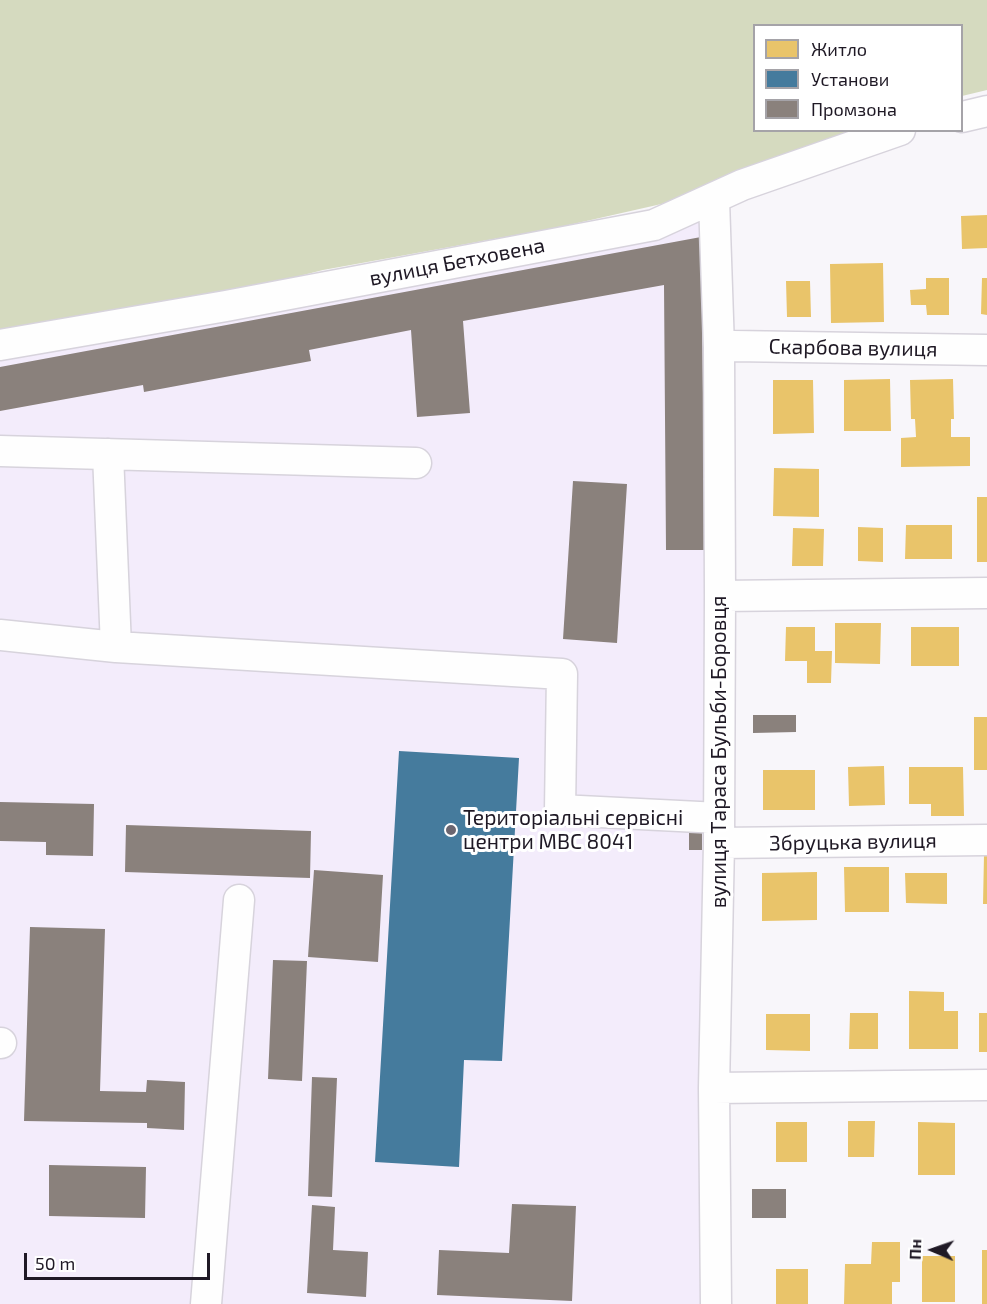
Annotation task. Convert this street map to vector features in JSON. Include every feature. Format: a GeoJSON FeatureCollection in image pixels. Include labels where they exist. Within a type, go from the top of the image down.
{"type":"FeatureCollection","features":[{"type":"Feature","properties":{"kind":"street"},"geometry":{"type":"LineString","coordinates":[[963,117],[987,111]]}},
{"type":"Feature","properties":{"kind":"street","name":"вулиця Бетховена"},"geometry":{"type":"LineString","coordinates":[[0,345],[226,306],[654,225],[742,186],[894,132]]}},
{"type":"Feature","properties":{"kind":"street","name":"вулиця Тараса Бульби-Боровця"},"geometry":{"type":"LineString","coordinates":[[714,200],[719,348],[720,596],[719,831],[714,1088],[716,1304]]}},
{"type":"Feature","properties":{"kind":"street","name":"Скарбова вулиця"},"geometry":{"type":"LineString","coordinates":[[719,348],[734,346],[987,350]]}},
{"type":"Feature","properties":{"kind":"street"},"geometry":{"type":"LineString","coordinates":[[0,451],[416,463]]}},
{"type":"Feature","properties":{"kind":"street"},"geometry":{"type":"LineString","coordinates":[[0,635],[116,647],[108,454]]}},
{"type":"Feature","properties":{"kind":"street"},"geometry":{"type":"LineString","coordinates":[[720,596],[987,593]]}},
{"type":"Feature","properties":{"kind":"street","name":"Збруцька вулиця"},"geometry":{"type":"LineString","coordinates":[[116,647],[562,674],[560,810],[719,831],[987,840]]}},
{"type":"Feature","properties":{"kind":"street"},"geometry":{"type":"LineString","coordinates":[[206,1304],[239,900]]}},
{"type":"Feature","properties":{"kind":"street"},"geometry":{"type":"LineString","coordinates":[[714,1088],[987,1085]]}},
{"type":"Feature","properties":{"kind":"shaded area"},"geometry":{"type":"Polygon","coordinates":[[[714,200],[716,1304],[0,1304],[0,345],[714,200]]]}},
{"type":"Feature","properties":{"kind":"green space"},"geometry":{"type":"Polygon","coordinates":[[[0,0],[987,0],[987,90],[963,96],[963,24],[753,24],[753,132],[848,132],[679,200],[560,227],[323,270],[205,300],[0,331],[0,0]]]}},
{"type":"Feature","properties":{"kind":"building: Житло"},"geometry":{"type":"Polygon","coordinates":[[[987,215],[987,248],[962,249],[961,216],[987,215]]]}},
{"type":"Feature","properties":{"kind":"building: Житло"},"geometry":{"type":"Polygon","coordinates":[[[883,263],[884,322],[831,323],[830,264],[883,263]]]}},
{"type":"Feature","properties":{"kind":"building: Житло"},"geometry":{"type":"Polygon","coordinates":[[[926,278],[949,278],[949,315],[927,315],[926,305],[911,305],[910,290],[926,289],[926,278]]]}},
{"type":"Feature","properties":{"kind":"building: Житло"},"geometry":{"type":"Polygon","coordinates":[[[982,278],[987,278],[987,315],[981,314],[982,278]]]}},
{"type":"Feature","properties":{"kind":"building: Житло"},"geometry":{"type":"Polygon","coordinates":[[[786,281],[810,281],[811,317],[787,317],[786,281]]]}},
{"type":"Feature","properties":{"kind":"building: Житло"},"geometry":{"type":"Polygon","coordinates":[[[890,379],[891,431],[844,431],[844,380],[890,379]]]}},
{"type":"Feature","properties":{"kind":"building: Житло"},"geometry":{"type":"Polygon","coordinates":[[[953,379],[954,419],[951,419],[951,437],[970,437],[970,466],[901,467],[901,438],[916,437],[915,419],[911,419],[910,380],[953,379]]]}},
{"type":"Feature","properties":{"kind":"building: Житло"},"geometry":{"type":"Polygon","coordinates":[[[773,380],[813,380],[814,433],[773,434],[773,380]]]}},
{"type":"Feature","properties":{"kind":"building: Житло"},"geometry":{"type":"Polygon","coordinates":[[[774,468],[819,469],[819,517],[773,516],[774,468]]]}},
{"type":"Feature","properties":{"kind":"building: Житло"},"geometry":{"type":"Polygon","coordinates":[[[977,497],[987,497],[987,562],[977,562],[977,497]]]}},
{"type":"Feature","properties":{"kind":"building: Житло"},"geometry":{"type":"Polygon","coordinates":[[[906,525],[952,525],[952,559],[905,559],[906,525]]]}},
{"type":"Feature","properties":{"kind":"building: Житло"},"geometry":{"type":"Polygon","coordinates":[[[858,527],[883,528],[883,562],[858,561],[858,527]]]}},
{"type":"Feature","properties":{"kind":"building: Житло"},"geometry":{"type":"Polygon","coordinates":[[[793,528],[824,529],[823,566],[792,566],[793,528]]]}},
{"type":"Feature","properties":{"kind":"building: Житло"},"geometry":{"type":"Polygon","coordinates":[[[835,623],[881,623],[880,664],[835,663],[835,623]]]}},
{"type":"Feature","properties":{"kind":"building: Житло"},"geometry":{"type":"Polygon","coordinates":[[[786,627],[815,627],[815,651],[832,651],[831,683],[807,683],[807,661],[785,661],[786,627]]]}},
{"type":"Feature","properties":{"kind":"building: Житло"},"geometry":{"type":"Polygon","coordinates":[[[911,627],[959,627],[959,666],[911,666],[911,627]]]}},
{"type":"Feature","properties":{"kind":"building: Житло"},"geometry":{"type":"Polygon","coordinates":[[[974,717],[987,717],[987,770],[974,770],[974,717]]]}},
{"type":"Feature","properties":{"kind":"building: Житло"},"geometry":{"type":"Polygon","coordinates":[[[884,766],[885,805],[849,806],[848,767],[884,766]]]}},
{"type":"Feature","properties":{"kind":"building: Житло"},"geometry":{"type":"Polygon","coordinates":[[[909,767],[963,767],[964,816],[931,816],[931,804],[909,804],[909,767]]]}},
{"type":"Feature","properties":{"kind":"building: Житло"},"geometry":{"type":"Polygon","coordinates":[[[763,770],[815,770],[815,810],[763,810],[763,770]]]}},
{"type":"Feature","properties":{"kind":"building: Житло"},"geometry":{"type":"Polygon","coordinates":[[[984,855],[987,855],[987,904],[983,904],[984,855]]]}},
{"type":"Feature","properties":{"kind":"building: Житло"},"geometry":{"type":"Polygon","coordinates":[[[844,867],[889,867],[889,912],[845,912],[844,867]]]}},
{"type":"Feature","properties":{"kind":"building: Житло"},"geometry":{"type":"Polygon","coordinates":[[[817,872],[817,920],[762,921],[762,873],[817,872]]]}},
{"type":"Feature","properties":{"kind":"building: Житло"},"geometry":{"type":"Polygon","coordinates":[[[905,873],[947,873],[947,904],[906,903],[905,873]]]}},
{"type":"Feature","properties":{"kind":"building: Житло"},"geometry":{"type":"Polygon","coordinates":[[[909,991],[944,992],[944,1011],[958,1011],[958,1049],[909,1049],[909,991]]]}},
{"type":"Feature","properties":{"kind":"building: Житло"},"geometry":{"type":"Polygon","coordinates":[[[850,1013],[878,1013],[878,1049],[849,1049],[850,1013]]]}},
{"type":"Feature","properties":{"kind":"building: Житло"},"geometry":{"type":"Polygon","coordinates":[[[979,1013],[987,1013],[987,1052],[979,1052],[979,1013]]]}},
{"type":"Feature","properties":{"kind":"building: Житло"},"geometry":{"type":"Polygon","coordinates":[[[766,1014],[810,1014],[810,1051],[766,1050],[766,1014]]]}},
{"type":"Feature","properties":{"kind":"building: Житло"},"geometry":{"type":"Polygon","coordinates":[[[848,1121],[875,1121],[874,1157],[848,1157],[848,1121]]]}},
{"type":"Feature","properties":{"kind":"building: Житло"},"geometry":{"type":"Polygon","coordinates":[[[776,1122],[807,1122],[807,1162],[776,1162],[776,1122]]]}},
{"type":"Feature","properties":{"kind":"building: Житло"},"geometry":{"type":"Polygon","coordinates":[[[918,1122],[955,1123],[955,1175],[918,1175],[918,1122]]]}},
{"type":"Feature","properties":{"kind":"building: Житло"},"geometry":{"type":"Polygon","coordinates":[[[872,1242],[900,1242],[900,1282],[892,1282],[892,1304],[844,1304],[845,1264],[871,1264],[872,1242]]]}},
{"type":"Feature","properties":{"kind":"building: Житло"},"geometry":{"type":"Polygon","coordinates":[[[982,1250],[987,1250],[987,1304],[982,1304],[982,1250]]]}},
{"type":"Feature","properties":{"kind":"building: Житло"},"geometry":{"type":"Polygon","coordinates":[[[922,1256],[955,1256],[955,1302],[922,1302],[922,1256]]]}},
{"type":"Feature","properties":{"kind":"building: Житло"},"geometry":{"type":"Polygon","coordinates":[[[776,1269],[808,1269],[808,1304],[776,1304],[776,1269]]]}},
{"type":"Feature","properties":{"kind":"building: Установи"},"geometry":{"type":"Polygon","coordinates":[[[399,751],[519,758],[502,1061],[464,1060],[459,1167],[375,1162],[399,751]]]}},
{"type":"Feature","properties":{"kind":"building: Промзона"},"geometry":{"type":"Polygon","coordinates":[[[701,237],[705,550],[666,550],[664,285],[463,321],[470,413],[417,417],[411,330],[309,350],[311,361],[144,392],[143,385],[0,411],[0,367],[701,237]]]}},
{"type":"Feature","properties":{"kind":"building: Промзона"},"geometry":{"type":"Polygon","coordinates":[[[573,481],[627,484],[617,643],[563,639],[573,481]]]}},
{"type":"Feature","properties":{"kind":"building: Промзона"},"geometry":{"type":"Polygon","coordinates":[[[753,715],[796,715],[796,732],[753,733],[753,715]]]}},
{"type":"Feature","properties":{"kind":"building: Промзона"},"geometry":{"type":"Polygon","coordinates":[[[0,802],[94,804],[93,856],[46,855],[46,842],[0,841],[0,802]]]}},
{"type":"Feature","properties":{"kind":"building: Промзона"},"geometry":{"type":"Polygon","coordinates":[[[126,825],[311,831],[310,878],[125,872],[126,825]]]}},
{"type":"Feature","properties":{"kind":"building: Промзона"},"geometry":{"type":"Polygon","coordinates":[[[689,833],[702,833],[702,850],[689,850],[689,833]]]}},
{"type":"Feature","properties":{"kind":"building: Промзона"},"geometry":{"type":"Polygon","coordinates":[[[314,870],[383,875],[378,962],[308,957],[314,870]]]}},
{"type":"Feature","properties":{"kind":"building: Промзона"},"geometry":{"type":"Polygon","coordinates":[[[30,927],[105,929],[100,1091],[146,1092],[147,1080],[185,1082],[184,1130],[147,1128],[147,1123],[24,1121],[30,927]]]}},
{"type":"Feature","properties":{"kind":"building: Промзона"},"geometry":{"type":"Polygon","coordinates":[[[273,960],[307,961],[302,1081],[268,1079],[273,960]]]}},
{"type":"Feature","properties":{"kind":"building: Промзона"},"geometry":{"type":"Polygon","coordinates":[[[312,1077],[337,1078],[332,1197],[308,1196],[312,1077]]]}},
{"type":"Feature","properties":{"kind":"building: Промзона"},"geometry":{"type":"Polygon","coordinates":[[[49,1165],[146,1167],[145,1218],[49,1216],[49,1165]]]}},
{"type":"Feature","properties":{"kind":"building: Промзона"},"geometry":{"type":"Polygon","coordinates":[[[752,1189],[786,1189],[786,1218],[752,1218],[752,1189]]]}},
{"type":"Feature","properties":{"kind":"building: Промзона"},"geometry":{"type":"Polygon","coordinates":[[[512,1204],[576,1206],[572,1301],[437,1295],[439,1250],[509,1253],[512,1204]]]}},
{"type":"Feature","properties":{"kind":"building: Промзона"},"geometry":{"type":"Polygon","coordinates":[[[312,1205],[335,1207],[333,1250],[368,1252],[366,1297],[307,1293],[312,1205]]]}},
{"type":"Feature","properties":{"kind":"place","name":"Територіальні сервісні центри МВС 8041"},"geometry":{"type":"Point","coordinates":[451,830]}}]}
